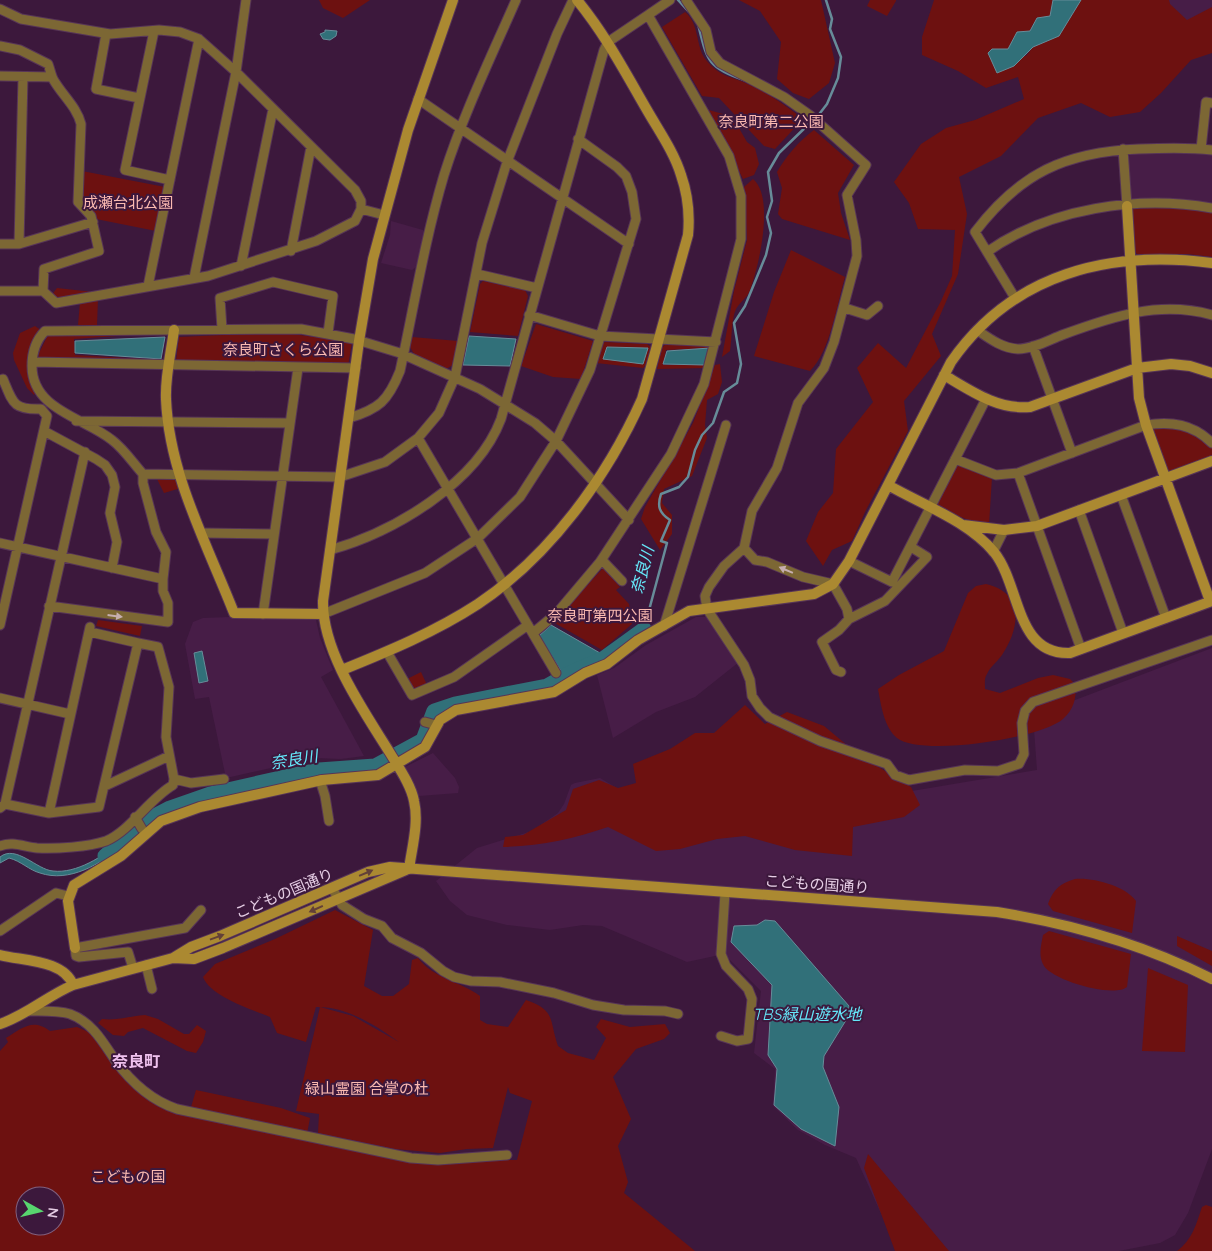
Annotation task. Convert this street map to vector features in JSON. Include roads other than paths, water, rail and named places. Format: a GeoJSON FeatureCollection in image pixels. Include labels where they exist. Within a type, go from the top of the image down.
{"type":"FeatureCollection","features":[{"type":"Feature","properties":{"kind":"street"},"geometry":{"type":"LineString","coordinates":[[194,278],[236,72],[246,0]]}},
{"type":"Feature","properties":{"kind":"street"},"geometry":{"type":"LineString","coordinates":[[409,869],[415,828],[415,808],[411,792],[342,670],[327,635],[323,614],[348,418],[372,265],[384,215],[418,99],[453,0]]}},
{"type":"Feature","properties":{"kind":"street"},"geometry":{"type":"LineString","coordinates":[[348,418],[373,410],[387,397],[400,371],[430,228],[444,175],[461,129],[516,0]]}},
{"type":"Feature","properties":{"kind":"street"},"geometry":{"type":"LineString","coordinates":[[143,474],[340,477],[385,462],[418,438],[440,413],[455,377],[482,243],[508,162],[556,34],[572,0]]}},
{"type":"Feature","properties":{"kind":"street"},"geometry":{"type":"LineString","coordinates":[[342,670],[387,652],[452,619],[504,584],[528,563],[560,529],[595,482],[631,423],[642,399],[688,235],[690,215],[687,194],[681,174],[671,154],[608,42],[577,0]]}},
{"type":"Feature","properties":{"kind":"street"},"geometry":{"type":"LineString","coordinates":[[330,550],[392,525],[469,470],[481,457],[494,437],[578,139],[608,42],[670,0]]}},
{"type":"Feature","properties":{"kind":"street"},"geometry":{"type":"LineString","coordinates":[[686,0],[706,30],[711,52],[720,64],[784,97],[811,116],[866,165],[847,195],[856,240],[857,256],[845,308],[824,368],[798,403],[777,468],[752,511],[744,548],[724,566],[705,596],[707,609],[744,666],[750,680],[752,696],[760,708],[769,717],[820,741],[887,764],[895,775],[909,780],[965,770],[998,771],[1019,764],[1024,754],[1022,723],[1025,711],[1033,702],[1212,640]]}},
{"type":"Feature","properties":{"kind":"street"},"geometry":{"type":"LineString","coordinates":[[0,9],[21,18],[106,34],[154,30],[180,32],[199,39],[236,72],[355,190],[361,201],[361,209],[358,216],[350,225],[291,251],[194,278],[56,303],[43,291],[0,291]]}},
{"type":"Feature","properties":{"kind":"street"},"geometry":{"type":"LineString","coordinates":[[387,652],[412,695],[454,677],[557,613],[602,560],[629,520],[671,454],[704,384],[741,239],[741,196],[729,156],[648,15]]}},
{"type":"Feature","properties":{"kind":"street"},"geometry":{"type":"LineString","coordinates":[[154,30],[125,170],[170,180]]}},
{"type":"Feature","properties":{"kind":"street"},"geometry":{"type":"LineString","coordinates":[[106,34],[96,89],[139,98]]}},
{"type":"Feature","properties":{"kind":"street"},"geometry":{"type":"LineString","coordinates":[[148,286],[199,39]]}},
{"type":"Feature","properties":{"kind":"street"},"geometry":{"type":"LineString","coordinates":[[0,46],[20,50],[48,64],[52,77],[78,113],[81,129],[78,202],[91,216],[99,251],[44,269],[43,291]]}},
{"type":"Feature","properties":{"kind":"street"},"geometry":{"type":"LineString","coordinates":[[0,76],[52,77]]}},
{"type":"Feature","properties":{"kind":"street"},"geometry":{"type":"LineString","coordinates":[[19,244],[23,77]]}},
{"type":"Feature","properties":{"kind":"street"},"geometry":{"type":"LineString","coordinates":[[418,99],[629,244]]}},
{"type":"Feature","properties":{"kind":"street"},"geometry":{"type":"LineString","coordinates":[[1202,149],[1206,102],[1212,103]]}},
{"type":"Feature","properties":{"kind":"street"},"geometry":{"type":"LineString","coordinates":[[240,266],[273,109]]}},
{"type":"Feature","properties":{"kind":"street"},"geometry":{"type":"LineString","coordinates":[[174,330],[166,397],[168,421],[179,475],[234,613],[323,614],[425,573],[478,538],[520,497],[556,441],[583,388],[636,219],[632,192],[626,176],[617,167],[578,139]]}},
{"type":"Feature","properties":{"kind":"street"},"geometry":{"type":"LineString","coordinates":[[291,251],[311,147]]}},
{"type":"Feature","properties":{"kind":"street"},"geometry":{"type":"LineString","coordinates":[[888,486],[962,524],[993,552],[1005,570],[1027,629],[1037,643],[1046,650],[1070,653],[1211,603],[1146,425],[1139,398],[1123,149]]}},
{"type":"Feature","properties":{"kind":"street"},"geometry":{"type":"LineString","coordinates":[[1015,298],[975,232],[1002,199],[1021,183],[1052,165],[1081,155],[1123,149],[1212,150]]}},
{"type":"Feature","properties":{"kind":"street"},"geometry":{"type":"LineString","coordinates":[[987,252],[1039,224],[1087,211],[1127,206],[1173,204],[1212,208]]}},
{"type":"Feature","properties":{"kind":"street"},"geometry":{"type":"LineString","coordinates":[[361,209],[384,215]]}},
{"type":"Feature","properties":{"kind":"street"},"geometry":{"type":"LineString","coordinates":[[0,244],[19,244],[93,222]]}},
{"type":"Feature","properties":{"kind":"street"},"geometry":{"type":"LineString","coordinates":[[133,968],[128,952],[76,956],[68,908],[68,896],[80,879],[116,859],[152,827],[173,816],[210,804],[320,780],[370,777],[396,764],[428,744],[431,724],[447,714],[456,710],[554,692],[585,673],[607,664],[633,644],[689,611],[796,598],[814,594],[833,584],[849,561],[944,375],[959,351],[977,330],[1015,298],[1048,280],[1073,270],[1098,264],[1130,260],[1158,259],[1212,263]]}},
{"type":"Feature","properties":{"kind":"street"},"geometry":{"type":"LineString","coordinates":[[477,274],[537,288]]}},
{"type":"Feature","properties":{"kind":"street"},"geometry":{"type":"LineString","coordinates":[[222,329],[220,298],[272,282],[333,296],[328,333]]}},
{"type":"Feature","properties":{"kind":"street"},"geometry":{"type":"LineString","coordinates":[[845,308],[866,315],[878,306]]}},
{"type":"Feature","properties":{"kind":"street"},"geometry":{"type":"LineString","coordinates":[[977,330],[991,340],[1007,347],[1020,349],[1103,320],[1134,312],[1177,309],[1212,315]]}},
{"type":"Feature","properties":{"kind":"street"},"geometry":{"type":"LineString","coordinates":[[529,315],[600,336],[716,342]]}},
{"type":"Feature","properties":{"kind":"street"},"geometry":{"type":"LineString","coordinates":[[91,623],[168,622],[168,603],[163,591],[166,552],[156,532],[143,483],[143,474],[112,440],[76,421],[41,394],[32,374],[32,362],[33,350],[38,338],[45,331],[283,328],[328,333],[404,354],[455,377],[505,403],[556,441],[629,520]]}},
{"type":"Feature","properties":{"kind":"street"},"geometry":{"type":"LineString","coordinates":[[1033,346],[1072,453]]}},
{"type":"Feature","properties":{"kind":"street"},"geometry":{"type":"LineString","coordinates":[[32,362],[356,368]]}},
{"type":"Feature","properties":{"kind":"street"},"geometry":{"type":"LineString","coordinates":[[944,375],[986,399],[1018,408],[1030,407],[1137,368],[1170,364],[1190,366],[1212,373]]}},
{"type":"Feature","properties":{"kind":"street"},"geometry":{"type":"LineString","coordinates":[[263,614],[298,368]]}},
{"type":"Feature","properties":{"kind":"street"},"geometry":{"type":"LineString","coordinates":[[0,380],[3,379],[14,404],[23,410],[41,409],[47,416],[0,625]]}},
{"type":"Feature","properties":{"kind":"street"},"geometry":{"type":"LineString","coordinates":[[849,561],[892,582],[986,399]]}},
{"type":"Feature","properties":{"kind":"street"},"geometry":{"type":"LineString","coordinates":[[76,421],[289,424]]}},
{"type":"Feature","properties":{"kind":"street"},"geometry":{"type":"LineString","coordinates":[[955,459],[973,468],[996,474],[1018,473],[1146,425],[1164,422],[1188,426],[1212,443]]}},
{"type":"Feature","properties":{"kind":"street"},"geometry":{"type":"LineString","coordinates":[[664,626],[726,425]]}},
{"type":"Feature","properties":{"kind":"street"},"geometry":{"type":"LineString","coordinates":[[44,431],[85,452],[105,465],[112,475],[115,487],[110,513],[116,542],[112,568]]}},
{"type":"Feature","properties":{"kind":"street"},"geometry":{"type":"LineString","coordinates":[[418,438],[556,673]]}},
{"type":"Feature","properties":{"kind":"street"},"geometry":{"type":"LineString","coordinates":[[85,452],[2,806],[49,813],[99,807],[138,643]]}},
{"type":"Feature","properties":{"kind":"street"},"geometry":{"type":"LineString","coordinates":[[962,524],[1004,530],[1036,526],[1212,461]]}},
{"type":"Feature","properties":{"kind":"street"},"geometry":{"type":"LineString","coordinates":[[1018,473],[1082,649]]}},
{"type":"Feature","properties":{"kind":"street"},"geometry":{"type":"LineString","coordinates":[[1121,495],[1166,618]]}},
{"type":"Feature","properties":{"kind":"street"},"geometry":{"type":"LineString","coordinates":[[1079,510],[1123,633]]}},
{"type":"Feature","properties":{"kind":"street"},"geometry":{"type":"LineString","coordinates":[[993,552],[1004,530]]}},
{"type":"Feature","properties":{"kind":"street"},"geometry":{"type":"LineString","coordinates":[[203,534],[274,534]]}},
{"type":"Feature","properties":{"kind":"street"},"geometry":{"type":"LineString","coordinates":[[0,542],[163,579]]}},
{"type":"Feature","properties":{"kind":"street"},"geometry":{"type":"LineString","coordinates":[[842,672],[836,670],[822,642],[839,630],[849,619],[885,601],[928,557],[911,547]]}},
{"type":"Feature","properties":{"kind":"street"},"geometry":{"type":"LineString","coordinates":[[744,548],[755,560],[767,562],[803,578],[833,584],[847,609],[849,619]]}},
{"type":"Feature","properties":{"kind":"street"},"geometry":{"type":"LineString","coordinates":[[602,560],[622,581]]}},
{"type":"Feature","properties":{"kind":"street"},"geometry":{"type":"LineString","coordinates":[[0,846],[8,844],[40,848],[105,841],[136,819],[163,791],[173,785],[174,779],[166,737],[169,687],[158,647],[138,643],[49,606]]}},
{"type":"Feature","properties":{"kind":"street"},"geometry":{"type":"LineString","coordinates":[[49,813],[91,623]]}},
{"type":"Feature","properties":{"kind":"street"},"geometry":{"type":"LineString","coordinates":[[0,698],[70,714]]}},
{"type":"Feature","properties":{"kind":"street"},"geometry":{"type":"LineString","coordinates":[[105,786],[169,756]]}},
{"type":"Feature","properties":{"kind":"street"},"geometry":{"type":"LineString","coordinates":[[174,779],[191,783],[224,779]]}},
{"type":"Feature","properties":{"kind":"street"},"geometry":{"type":"LineString","coordinates":[[320,780],[326,796],[325,816]]}},
{"type":"Feature","properties":{"kind":"street"},"geometry":{"type":"LineString","coordinates":[[136,819],[142,829]]}},
{"type":"Feature","properties":{"kind":"street","name":"こどもの国通り"},"geometry":{"type":"LineString","coordinates":[[174,958],[191,947],[378,868],[973,910],[1040,919],[1126,941],[1182,963],[1212,979]]}},
{"type":"Feature","properties":{"kind":"street","name":"こどもの国通り"},"geometry":{"type":"LineString","coordinates":[[0,1024],[16,1019],[74,985],[174,958],[194,959],[409,869]]}},
{"type":"Feature","properties":{"kind":"street"},"geometry":{"type":"LineString","coordinates":[[332,888],[341,905],[364,919],[382,926],[392,938],[402,945],[421,953],[443,972],[454,977],[470,981],[500,982],[554,993],[593,1006],[624,1010],[665,1011],[678,1014]]}},
{"type":"Feature","properties":{"kind":"street"},"geometry":{"type":"LineString","coordinates":[[721,1036],[737,1041],[748,1039],[752,999],[748,989],[726,966],[721,954],[725,892]]}},
{"type":"Feature","properties":{"kind":"street"},"geometry":{"type":"LineString","coordinates":[[0,931],[56,893],[68,896]]}},
{"type":"Feature","properties":{"kind":"street"},"geometry":{"type":"LineString","coordinates":[[74,948],[185,928],[201,910]]}},
{"type":"Feature","properties":{"kind":"street"},"geometry":{"type":"LineString","coordinates":[[0,955],[61,969],[69,976],[74,985]]}},
{"type":"Feature","properties":{"kind":"street"},"geometry":{"type":"LineString","coordinates":[[146,965],[152,989]]}},
{"type":"Feature","properties":{"kind":"street"},"geometry":{"type":"LineString","coordinates":[[28,1011],[58,1012],[79,1018],[94,1030],[136,1085],[152,1098],[177,1109],[411,1158],[438,1160],[507,1155]]}},
{"type":"Feature","properties":{"kind":"water"},"geometry":{"type":"Polygon","coordinates":[[[1053,0],[1081,0],[1059,36],[1033,47],[1014,66],[997,73],[988,53],[992,49],[1008,49],[1017,32],[1030,31],[1037,18],[1050,16],[1053,0]]]}},
{"type":"Feature","properties":{"kind":"water"},"geometry":{"type":"Polygon","coordinates":[[[325,30],[337,31],[336,36],[330,40],[323,39],[320,34],[325,32],[325,30]]]}},
{"type":"Feature","properties":{"kind":"water"},"geometry":{"type":"Polygon","coordinates":[[[469,336],[516,339],[510,366],[463,365],[469,336]]]}},
{"type":"Feature","properties":{"kind":"water"},"geometry":{"type":"Polygon","coordinates":[[[165,337],[161,359],[75,353],[75,341],[165,337]]]}},
{"type":"Feature","properties":{"kind":"water"},"geometry":{"type":"Polygon","coordinates":[[[607,347],[648,348],[643,364],[603,359],[607,347]]]}},
{"type":"Feature","properties":{"kind":"water"},"geometry":{"type":"Polygon","coordinates":[[[710,348],[705,365],[663,364],[667,351],[710,348]]]}},
{"type":"Feature","properties":{"kind":"water"},"geometry":{"type":"Polygon","coordinates":[[[551,625],[600,653],[561,671],[539,636],[551,625]]]}},
{"type":"Feature","properties":{"kind":"water"},"geometry":{"type":"Polygon","coordinates":[[[202,651],[208,681],[199,683],[194,653],[202,651]]]}},
{"type":"Feature","properties":{"kind":"water"},"geometry":{"type":"Polygon","coordinates":[[[120,842],[122,846],[94,865],[73,874],[62,876],[40,873],[9,858],[0,863],[0,857],[6,854],[13,854],[20,855],[47,870],[71,870],[98,858],[120,842]]]}},
{"type":"Feature","properties":{"kind":"water","name":"TBS緑山遊水地"},"geometry":{"type":"Polygon","coordinates":[[[765,920],[775,921],[849,1006],[848,1017],[824,1056],[823,1067],[839,1107],[835,1146],[801,1129],[774,1105],[777,1069],[768,1055],[772,985],[731,942],[734,926],[757,925],[765,920]]]}},
{"type":"Feature","properties":{"kind":"waterway"},"geometry":{"type":"LineString","coordinates":[[678,0],[689,12]]}},
{"type":"Feature","properties":{"kind":"waterway","name":"奈良川"},"geometry":{"type":"LineString","coordinates":[[817,117],[827,104],[838,78],[841,57],[830,29],[832,19],[826,0]]}},
{"type":"Feature","properties":{"kind":"waterway"},"geometry":{"type":"LineString","coordinates":[[698,24],[704,46],[711,61],[722,71],[744,80]]}},
{"type":"Feature","properties":{"kind":"waterway","name":"奈良川"},"geometry":{"type":"LineString","coordinates":[[644,629],[667,543],[661,541],[670,520],[663,515],[660,509],[661,494],[679,487],[688,477],[695,450],[702,435],[713,423],[724,392],[737,383],[741,364],[734,323],[745,306],[766,255],[771,233],[767,217],[772,201],[768,172],[779,153],[813,120]]}},
{"type":"Feature","properties":{"kind":"waterway","name":"奈良川"},"geometry":{"type":"LineString","coordinates":[[105,856],[147,820],[170,808],[210,794],[319,770],[375,766],[423,740],[434,711],[455,704],[547,686],[570,673],[604,658],[644,629]]}},
{"type":"Feature","properties":{"kind":"district","name":"奈良町"},"geometry":{"type":"Point","coordinates":[136,1061]}},
{"type":"Feature","properties":{"kind":"park label","name":"奈良町第二公園"},"geometry":{"type":"Point","coordinates":[771,121]}},
{"type":"Feature","properties":{"kind":"park label","name":"成瀬台北公園"},"geometry":{"type":"Point","coordinates":[128,202]}},
{"type":"Feature","properties":{"kind":"park label","name":"奈良町さくら公園"},"geometry":{"type":"Point","coordinates":[283,349]}},
{"type":"Feature","properties":{"kind":"park label","name":"奈良町第四公園"},"geometry":{"type":"Point","coordinates":[600,615]}},
{"type":"Feature","properties":{"kind":"park label","name":"緑山霊園 合掌の杜"},"geometry":{"type":"Point","coordinates":[367,1088]}},
{"type":"Feature","properties":{"kind":"park label","name":"こどもの国"},"geometry":{"type":"Point","coordinates":[128,1176]}}]}
